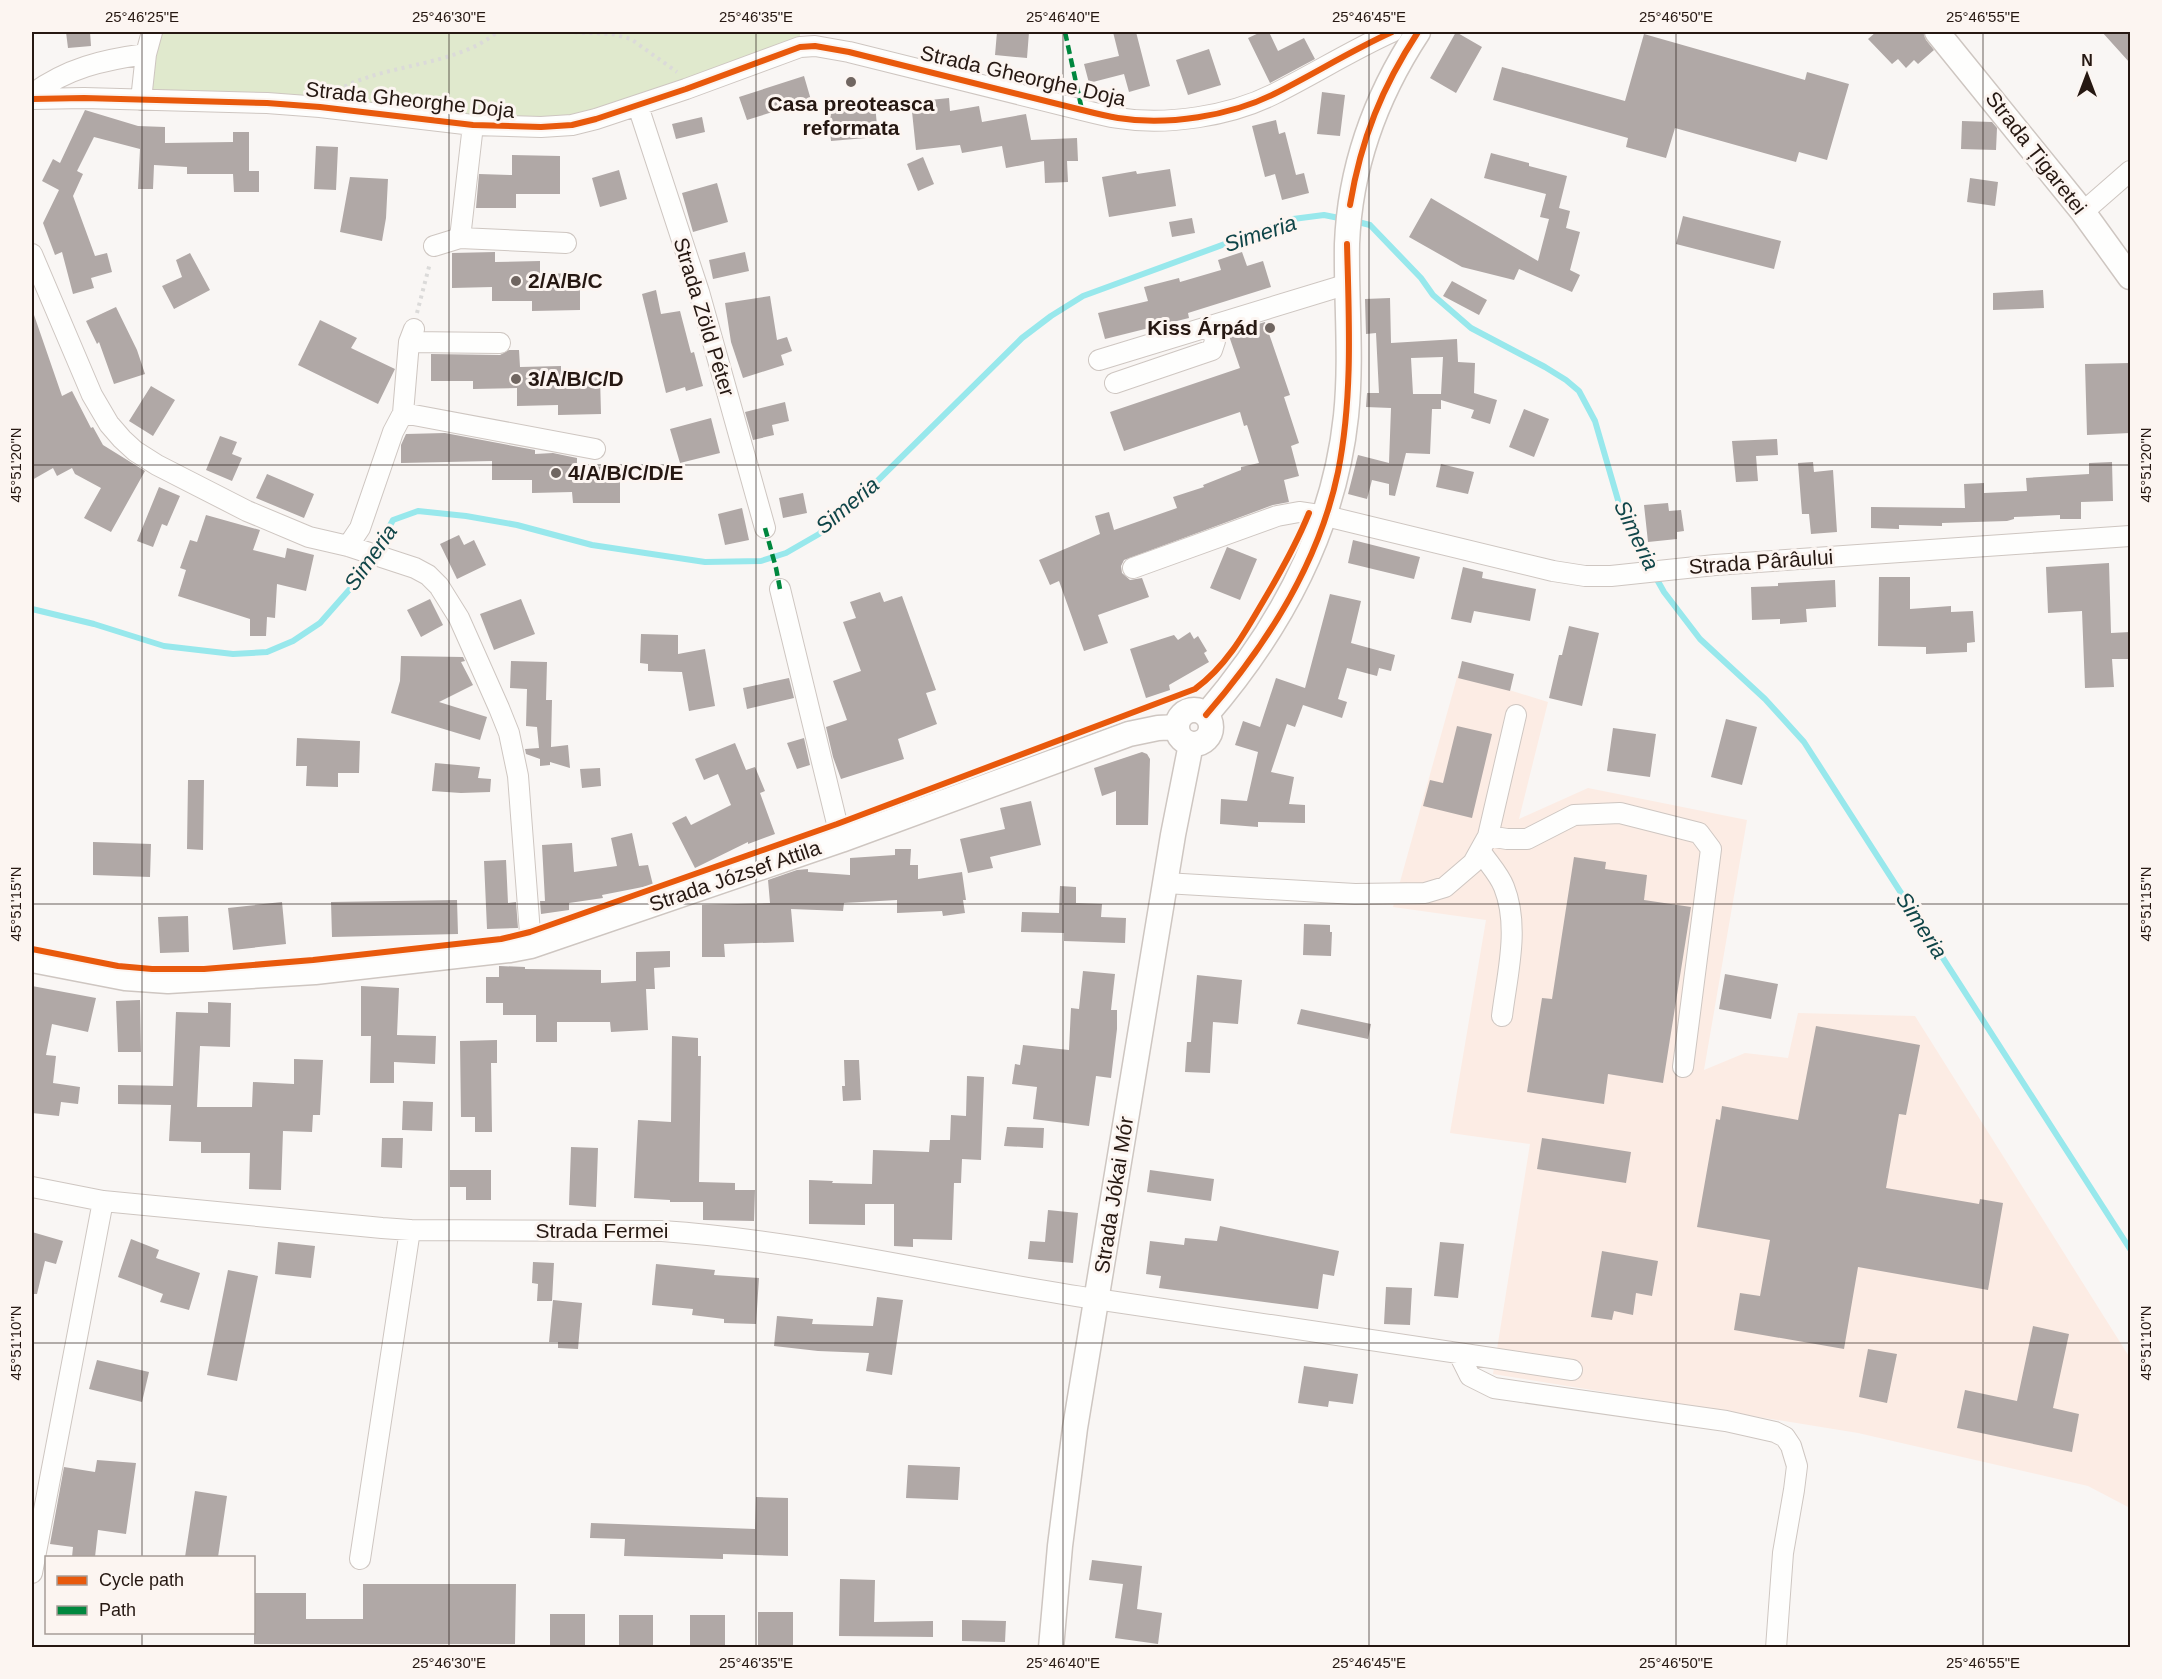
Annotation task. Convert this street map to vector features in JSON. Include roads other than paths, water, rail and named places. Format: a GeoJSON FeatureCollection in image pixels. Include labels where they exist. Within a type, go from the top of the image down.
{"type":"FeatureCollection","features":[{"type":"Feature","properties":{"kind":"main road"},"geometry":{"type":"LineString","coordinates":[[1184,736],[1180,718],[1187,711],[1197,711],[1206,715],[1243,669],[1272,627],[1309,559],[1326,516],[1337,472],[1346,418],[1349,381],[1347,244],[1350,205],[1356,172],[1372,118],[1384,89],[1418,32]]}},
{"type":"Feature","properties":{"kind":"main road","name":"Strada Țigaretei"},"geometry":{"type":"LineString","coordinates":[[1937,32],[2083,212],[2130,277]]}},
{"type":"Feature","properties":{"kind":"main road","name":"Strada József Attila"},"geometry":{"type":"LineString","coordinates":[[32,960],[125,978],[168,981],[315,972],[531,946],[841,840],[1129,734],[1150,729],[1184,736]]}},
{"type":"Feature","properties":{"kind":"main road","name":"Strada Jókai Mór"},"geometry":{"type":"LineString","coordinates":[[1051,1647],[1060,1546],[1075,1428],[1165,883],[1184,736]]}},
{"type":"Feature","properties":{"kind":"street"},"geometry":{"type":"LineString","coordinates":[[141,100],[146,54],[152,32]]}},
{"type":"Feature","properties":{"kind":"street","name":"Strada Gheorghe Doja"},"geometry":{"type":"LineString","coordinates":[[32,99],[320,106],[472,125],[510,127],[572,124],[596,119],[686,89],[800,39],[815,46],[849,51],[1082,110],[1119,118],[1146,120],[1216,115],[1244,107],[1273,95],[1392,32]]}},
{"type":"Feature","properties":{"kind":"street"},"geometry":{"type":"LineString","coordinates":[[32,94],[52,80],[85,66],[107,59],[146,54]]}},
{"type":"Feature","properties":{"kind":"street","name":"Strada Zöld Péter"},"geometry":{"type":"LineString","coordinates":[[638,106],[699,292],[765,528]]}},
{"type":"Feature","properties":{"kind":"street"},"geometry":{"type":"LineString","coordinates":[[460,238],[472,125]]}},
{"type":"Feature","properties":{"kind":"street"},"geometry":{"type":"LineString","coordinates":[[2083,212],[2130,171]]}},
{"type":"Feature","properties":{"kind":"street"},"geometry":{"type":"LineString","coordinates":[[434,246],[460,238],[566,243]]}},
{"type":"Feature","properties":{"kind":"street"},"geometry":{"type":"LineString","coordinates":[[32,254],[92,395],[109,424],[122,439],[157,465],[237,506],[309,537],[348,546],[415,568],[428,575],[448,597],[509,733],[518,776],[531,946]]}},
{"type":"Feature","properties":{"kind":"street"},"geometry":{"type":"LineString","coordinates":[[1099,360],[1348,284]]}},
{"type":"Feature","properties":{"kind":"street"},"geometry":{"type":"LineString","coordinates":[[1115,383],[1212,350],[1215,341],[1212,326]]}},
{"type":"Feature","properties":{"kind":"street"},"geometry":{"type":"LineString","coordinates":[[348,546],[360,528],[393,432],[403,413],[411,335],[500,343]]}},
{"type":"Feature","properties":{"kind":"street"},"geometry":{"type":"LineString","coordinates":[[403,413],[595,449]]}},
{"type":"Feature","properties":{"kind":"street","name":"Strada Pârâului"},"geometry":{"type":"LineString","coordinates":[[1133,568],[1277,516],[1299,512],[1326,516],[1553,571],[1585,576],[1611,576],[1675,569],[2130,536]]}},
{"type":"Feature","properties":{"kind":"street"},"geometry":{"type":"LineString","coordinates":[[780,589],[841,840]]}},
{"type":"Feature","properties":{"kind":"street"},"geometry":{"type":"LineString","coordinates":[[1165,883],[1355,894],[1425,893],[1445,887],[1473,863],[1484,844],[1516,715]]}},
{"type":"Feature","properties":{"kind":"street"},"geometry":{"type":"LineString","coordinates":[[1484,844],[1507,839],[1527,839],[1574,815],[1620,813],[1699,833],[1711,849],[1683,1066]]}},
{"type":"Feature","properties":{"kind":"street"},"geometry":{"type":"LineString","coordinates":[[1484,844],[1504,886],[1510,912],[1512,935],[1502,1016]]}},
{"type":"Feature","properties":{"kind":"street","name":"Strada Fermei"},"geometry":{"type":"LineString","coordinates":[[32,1187],[103,1202],[410,1230],[699,1233],[889,1262],[1096,1299],[1144,1304],[1572,1370]]}},
{"type":"Feature","properties":{"kind":"street"},"geometry":{"type":"LineString","coordinates":[[32,1573],[103,1202]]}},
{"type":"Feature","properties":{"kind":"street"},"geometry":{"type":"LineString","coordinates":[[360,1559],[410,1230]]}},
{"type":"Feature","properties":{"kind":"street"},"geometry":{"type":"LineString","coordinates":[[1459,1354],[1470,1376],[1494,1388],[1726,1421],[1775,1432],[1785,1437],[1791,1446],[1797,1466],[1783,1553],[1776,1647]]}},
{"type":"Feature","properties":{"kind":"waterway","name":"Simeria"},"geometry":{"type":"LineString","coordinates":[[32,609],[94,624],[164,646],[233,654],[267,652],[293,641],[320,623],[364,573],[393,520],[418,511],[517,525],[592,545],[705,562],[761,561],[786,553],[819,534],[848,510],[1022,338],[1083,296],[1293,219],[1324,215],[1344,219]]}},
{"type":"Feature","properties":{"kind":"waterway","name":"Simeria"},"geometry":{"type":"LineString","coordinates":[[1354,221],[1370,225],[1421,278],[1433,295],[1471,328],[1545,367],[1579,391],[1595,421],[1620,507],[1664,592],[1700,639],[1765,699],[1804,742],[2130,1249]]}},
{"type":"Feature","properties":{"kind":"place","name":"Casa preoteasca reformata"},"geometry":{"type":"Point","coordinates":[851,82]}},
{"type":"Feature","properties":{"kind":"place","name":"2/A/B/C"},"geometry":{"type":"Point","coordinates":[516,281]}},
{"type":"Feature","properties":{"kind":"place","name":"Kiss Árpád"},"geometry":{"type":"Point","coordinates":[1270,328]}},
{"type":"Feature","properties":{"kind":"place","name":"3/A/B/C/D"},"geometry":{"type":"Point","coordinates":[516,379]}},
{"type":"Feature","properties":{"kind":"place","name":"4/A/B/C/D/E"},"geometry":{"type":"Point","coordinates":[556,473]}}]}
